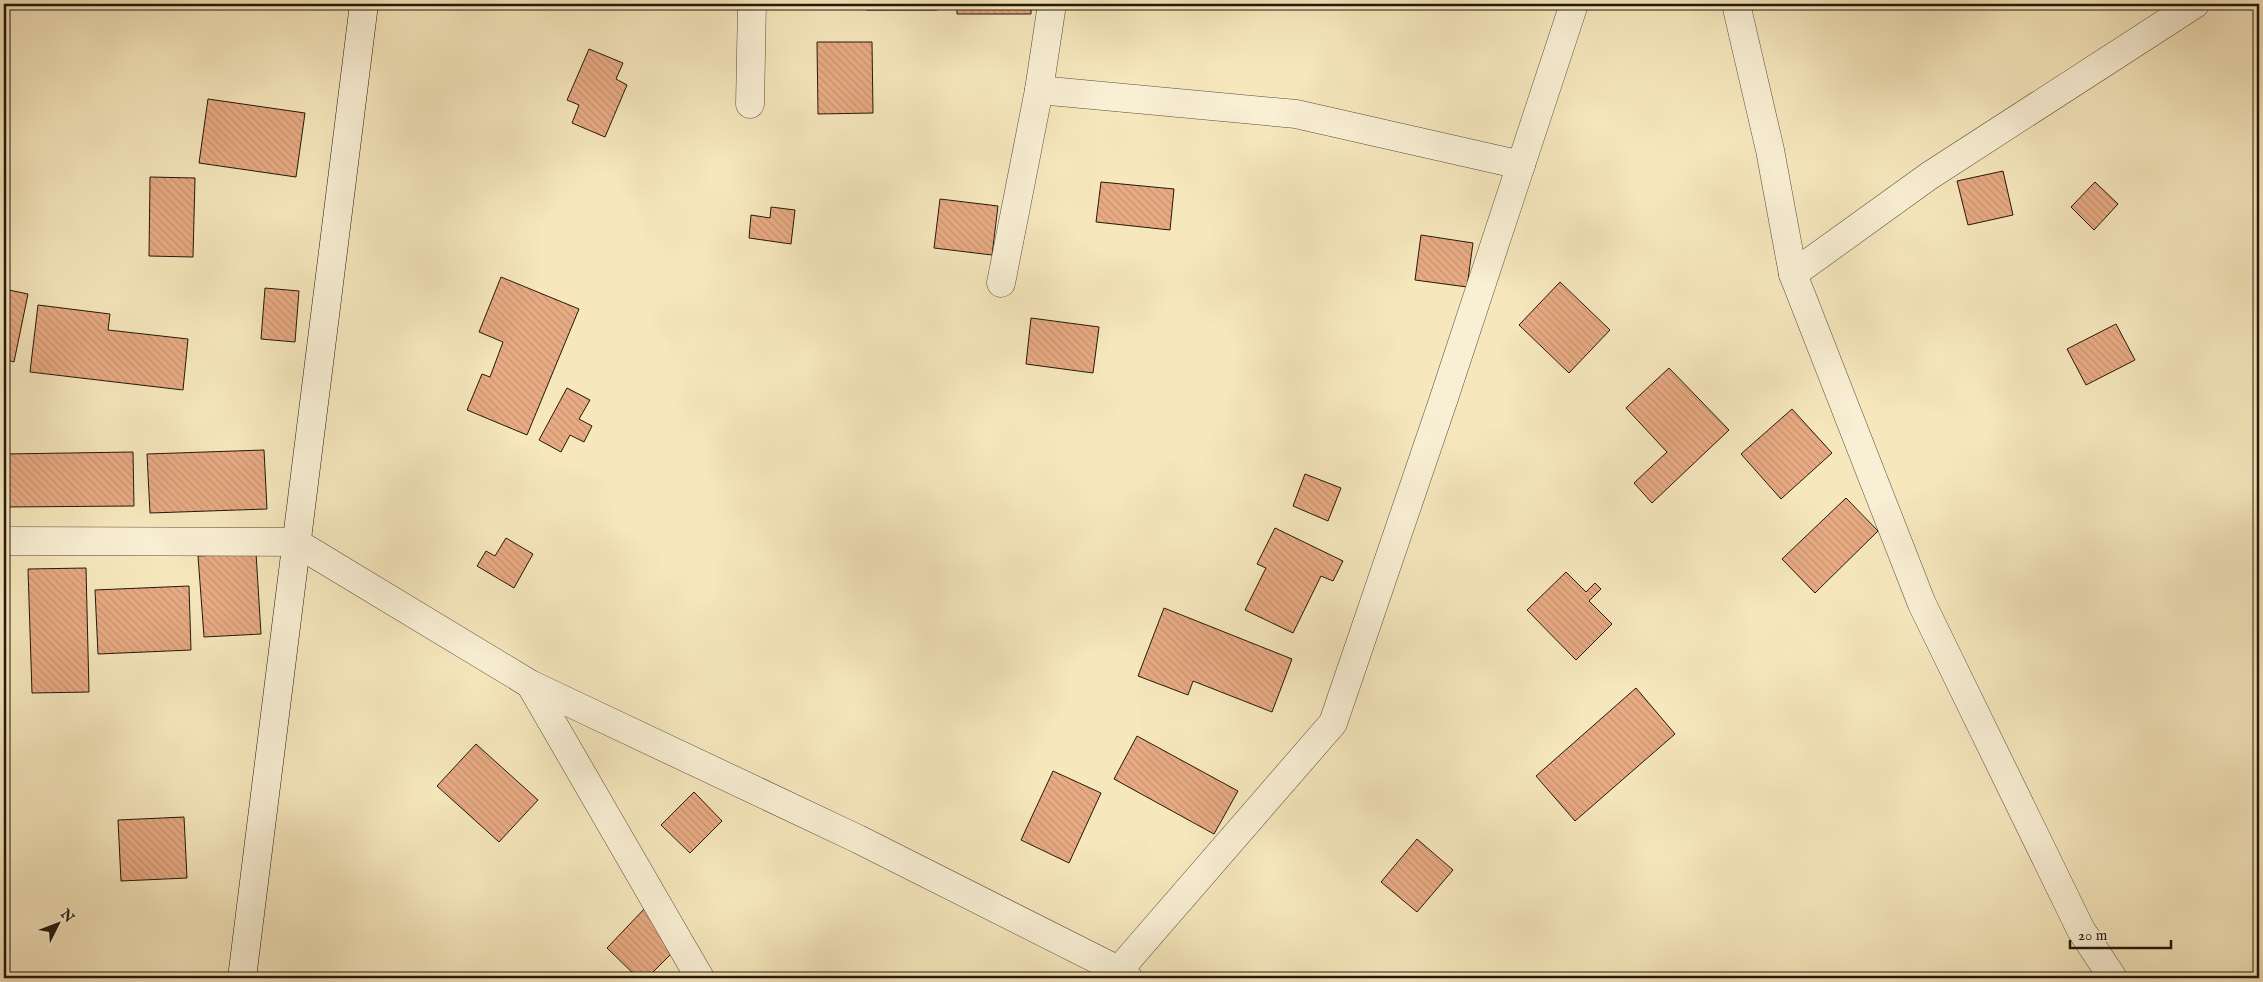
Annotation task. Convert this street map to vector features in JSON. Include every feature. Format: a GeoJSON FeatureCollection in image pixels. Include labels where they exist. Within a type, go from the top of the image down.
{"type":"FeatureCollection","features":[{"type":"Feature","properties":{"kind":"street"},"geometry":{"type":"LineString","coordinates":[[242,978],[295,542],[364,4]]}},
{"type":"Feature","properties":{"kind":"street"},"geometry":{"type":"LineString","coordinates":[[750,104],[752,4]]}},
{"type":"Feature","properties":{"kind":"street"},"geometry":{"type":"LineString","coordinates":[[1001,283],[1039,90],[1052,4]]}},
{"type":"Feature","properties":{"kind":"street"},"geometry":{"type":"LineString","coordinates":[[4,541],[295,542],[530,684],[858,839],[1120,976],[1333,723],[1443,401],[1574,4]]}},
{"type":"Feature","properties":{"kind":"street"},"geometry":{"type":"LineString","coordinates":[[1736,4],[1770,150],[1793,274],[1922,604],[2081,930],[2113,978]]}},
{"type":"Feature","properties":{"kind":"street"},"geometry":{"type":"LineString","coordinates":[[1793,274],[1929,176],[2195,4]]}},
{"type":"Feature","properties":{"kind":"street"},"geometry":{"type":"LineString","coordinates":[[1039,90],[1296,114],[1521,165]]}},
{"type":"Feature","properties":{"kind":"street"},"geometry":{"type":"LineString","coordinates":[[530,684],[700,978]]}},
{"type":"Feature","properties":{"kind":"building"},"geometry":{"type":"Polygon","coordinates":[[[866,4],[1031,4],[1031,14],[957,14],[957,6],[937,6],[937,10],[866,10],[866,4]]]}},
{"type":"Feature","properties":{"kind":"building"},"geometry":{"type":"Polygon","coordinates":[[[817,42],[872,42],[873,113],[818,114],[817,42]]]}},
{"type":"Feature","properties":{"kind":"building"},"geometry":{"type":"Polygon","coordinates":[[[589,49],[623,63],[616,79],[627,85],[605,137],[572,123],[579,105],[567,100],[589,49]]]}},
{"type":"Feature","properties":{"kind":"building"},"geometry":{"type":"Polygon","coordinates":[[[208,99],[305,113],[296,177],[199,163],[208,99]]]}},
{"type":"Feature","properties":{"kind":"building"},"geometry":{"type":"Polygon","coordinates":[[[2003,171],[2013,215],[1968,225],[1957,181],[2003,171]]]}},
{"type":"Feature","properties":{"kind":"building"},"geometry":{"type":"Polygon","coordinates":[[[150,177],[195,178],[193,257],[149,256],[150,177]]]}},
{"type":"Feature","properties":{"kind":"building"},"geometry":{"type":"Polygon","coordinates":[[[1101,182],[1174,189],[1170,230],[1096,222],[1101,182]]]}},
{"type":"Feature","properties":{"kind":"building"},"geometry":{"type":"Polygon","coordinates":[[[2095,182],[2118,204],[2094,230],[2071,207],[2095,182]]]}},
{"type":"Feature","properties":{"kind":"building"},"geometry":{"type":"Polygon","coordinates":[[[940,199],[998,206],[992,255],[934,248],[940,199]]]}},
{"type":"Feature","properties":{"kind":"building"},"geometry":{"type":"Polygon","coordinates":[[[771,207],[795,210],[791,244],[749,238],[751,215],[770,218],[771,207]]]}},
{"type":"Feature","properties":{"kind":"building"},"geometry":{"type":"Polygon","coordinates":[[[1421,235],[1473,243],[1467,287],[1415,280],[1421,235]]]}},
{"type":"Feature","properties":{"kind":"building"},"geometry":{"type":"Polygon","coordinates":[[[501,277],[579,309],[527,435],[467,410],[482,374],[490,377],[503,342],[479,332],[501,277]]]}},
{"type":"Feature","properties":{"kind":"building"},"geometry":{"type":"Polygon","coordinates":[[[1560,282],[1610,330],[1569,373],[1519,325],[1560,282]]]}},
{"type":"Feature","properties":{"kind":"building"},"geometry":{"type":"Polygon","coordinates":[[[265,288],[299,291],[295,342],[261,339],[265,288]]]}},
{"type":"Feature","properties":{"kind":"building"},"geometry":{"type":"Polygon","coordinates":[[[4,289],[28,294],[14,362],[4,359],[4,289]]]}},
{"type":"Feature","properties":{"kind":"building"},"geometry":{"type":"Polygon","coordinates":[[[38,305],[110,314],[108,330],[188,339],[183,390],[30,372],[38,305]]]}},
{"type":"Feature","properties":{"kind":"building"},"geometry":{"type":"Polygon","coordinates":[[[1031,318],[1099,327],[1093,373],[1026,364],[1031,318]]]}},
{"type":"Feature","properties":{"kind":"building"},"geometry":{"type":"Polygon","coordinates":[[[2116,324],[2135,360],[2086,385],[2067,349],[2116,324]]]}},
{"type":"Feature","properties":{"kind":"building"},"geometry":{"type":"Polygon","coordinates":[[[1669,368],[1729,430],[1652,503],[1634,483],[1667,452],[1626,408],[1669,368]]]}},
{"type":"Feature","properties":{"kind":"building"},"geometry":{"type":"Polygon","coordinates":[[[567,388],[590,400],[579,419],[592,426],[584,442],[570,435],[561,452],[539,440],[567,388]]]}},
{"type":"Feature","properties":{"kind":"building"},"geometry":{"type":"Polygon","coordinates":[[[1792,409],[1832,453],[1781,499],[1741,454],[1792,409]]]}},
{"type":"Feature","properties":{"kind":"building"},"geometry":{"type":"Polygon","coordinates":[[[264,450],[267,509],[150,513],[147,454],[264,450]]]}},
{"type":"Feature","properties":{"kind":"building"},"geometry":{"type":"Polygon","coordinates":[[[133,452],[134,506],[4,507],[4,454],[133,452]]]}},
{"type":"Feature","properties":{"kind":"building"},"geometry":{"type":"Polygon","coordinates":[[[1305,474],[1341,488],[1328,521],[1293,506],[1305,474]]]}},
{"type":"Feature","properties":{"kind":"building"},"geometry":{"type":"Polygon","coordinates":[[[1846,498],[1878,531],[1815,593],[1782,559],[1846,498]]]}},
{"type":"Feature","properties":{"kind":"building"},"geometry":{"type":"Polygon","coordinates":[[[1275,528],[1343,561],[1333,581],[1321,576],[1293,633],[1245,610],[1266,568],[1257,564],[1275,528]]]}},
{"type":"Feature","properties":{"kind":"building"},"geometry":{"type":"Polygon","coordinates":[[[506,538],[533,554],[514,588],[477,566],[486,551],[495,556],[506,538]]]}},
{"type":"Feature","properties":{"kind":"building"},"geometry":{"type":"Polygon","coordinates":[[[256,553],[261,634],[204,637],[198,556],[256,553]]]}},
{"type":"Feature","properties":{"kind":"building"},"geometry":{"type":"Polygon","coordinates":[[[86,568],[89,692],[32,693],[28,569],[86,568]]]}},
{"type":"Feature","properties":{"kind":"building"},"geometry":{"type":"Polygon","coordinates":[[[1566,572],[1586,592],[1595,583],[1601,589],[1589,601],[1612,624],[1576,660],[1527,610],[1566,572]]]}},
{"type":"Feature","properties":{"kind":"building"},"geometry":{"type":"Polygon","coordinates":[[[189,586],[191,650],[98,654],[95,590],[189,586]]]}},
{"type":"Feature","properties":{"kind":"building"},"geometry":{"type":"Polygon","coordinates":[[[1164,608],[1292,659],[1272,712],[1193,681],[1188,695],[1138,676],[1164,608]]]}},
{"type":"Feature","properties":{"kind":"building"},"geometry":{"type":"Polygon","coordinates":[[[1636,688],[1675,734],[1575,821],[1536,776],[1636,688]]]}},
{"type":"Feature","properties":{"kind":"building"},"geometry":{"type":"Polygon","coordinates":[[[1137,736],[1238,791],[1214,834],[1114,779],[1137,736]]]}},
{"type":"Feature","properties":{"kind":"building"},"geometry":{"type":"Polygon","coordinates":[[[476,744],[538,800],[499,842],[437,786],[476,744]]]}},
{"type":"Feature","properties":{"kind":"building"},"geometry":{"type":"Polygon","coordinates":[[[1053,771],[1101,793],[1069,863],[1021,840],[1053,771]]]}},
{"type":"Feature","properties":{"kind":"building"},"geometry":{"type":"Polygon","coordinates":[[[694,792],[722,821],[690,853],[661,825],[694,792]]]}},
{"type":"Feature","properties":{"kind":"building"},"geometry":{"type":"Polygon","coordinates":[[[184,817],[187,878],[121,881],[118,820],[184,817]]]}},
{"type":"Feature","properties":{"kind":"building"},"geometry":{"type":"Polygon","coordinates":[[[1417,839],[1453,870],[1417,912],[1381,882],[1417,839]]]}},
{"type":"Feature","properties":{"kind":"building"},"geometry":{"type":"Polygon","coordinates":[[[647,906],[671,929],[661,939],[674,951],[647,978],[638,978],[607,948],[647,906]]]}}]}
